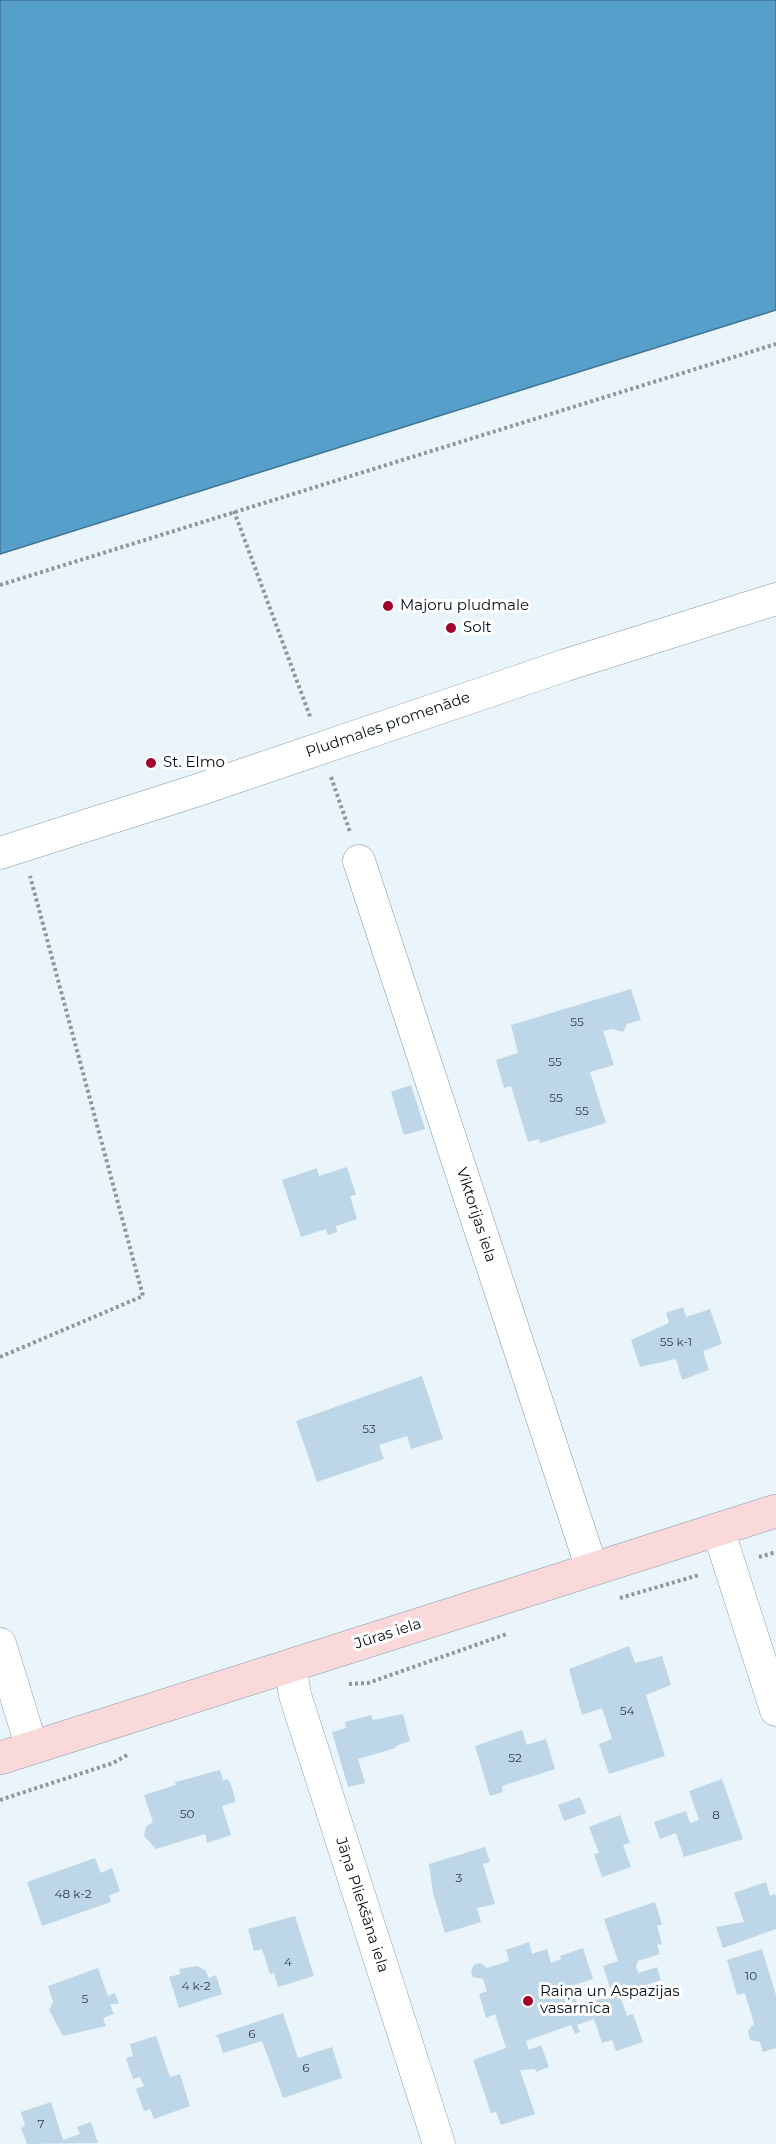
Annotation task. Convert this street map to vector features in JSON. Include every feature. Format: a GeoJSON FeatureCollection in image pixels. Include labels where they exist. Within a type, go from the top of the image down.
{"type":"FeatureCollection","features":[{"type":"Feature","properties":{"kind":"street","name":"Pludmales promenāde"},"geometry":{"type":"LineString","coordinates":[[11,849],[210,786],[566,665],[776,599]]}},
{"type":"Feature","properties":{"kind":"street","name":"Viktorijas iela"},"geometry":{"type":"LineString","coordinates":[[359,861],[592,1569]]}},
{"type":"Feature","properties":{"kind":"street","name":"Jūras iela"},"geometry":{"type":"LineString","coordinates":[[0,1758],[776,1511]]}},
{"type":"Feature","properties":{"kind":"street"},"geometry":{"type":"LineString","coordinates":[[718,1529],[776,1710]]}},
{"type":"Feature","properties":{"kind":"street"},"geometry":{"type":"LineString","coordinates":[[0,1644],[32,1748]]}},
{"type":"Feature","properties":{"kind":"street","name":"Jāņa Pliekšāna iela"},"geometry":{"type":"LineString","coordinates":[[290,1666],[295,1695],[439,2144]]}},
{"type":"Feature","properties":{"kind":"path"},"geometry":{"type":"LineString","coordinates":[[0,585],[776,344]]}},
{"type":"Feature","properties":{"kind":"path"},"geometry":{"type":"LineString","coordinates":[[234,511],[311,719]]}},
{"type":"Feature","properties":{"kind":"path"},"geometry":{"type":"LineString","coordinates":[[0,1357],[143,1296],[11,849]]}},
{"type":"Feature","properties":{"kind":"water"},"geometry":{"type":"Polygon","coordinates":[[[0,0],[776,0],[776,310],[0,554],[0,0]]]}},
{"type":"Feature","properties":{"kind":"building"},"geometry":{"type":"Polygon","coordinates":[[[631,989],[641,1020],[627,1024],[623,1032],[612,1029],[603,1031],[614,1065],[590,1072],[606,1123],[540,1143],[539,1139],[528,1142],[511,1086],[504,1088],[496,1060],[518,1053],[511,1025],[631,989]]]}},
{"type":"Feature","properties":{"kind":"building"},"geometry":{"type":"Polygon","coordinates":[[[411,1085],[425,1129],[404,1135],[391,1092],[411,1085]]]}},
{"type":"Feature","properties":{"kind":"building"},"geometry":{"type":"Polygon","coordinates":[[[347,1167],[356,1195],[350,1196],[357,1219],[336,1226],[337,1232],[328,1235],[326,1229],[301,1237],[282,1180],[317,1168],[319,1176],[347,1167]]]}},
{"type":"Feature","properties":{"kind":"building"},"geometry":{"type":"Polygon","coordinates":[[[683,1307],[686,1317],[710,1309],[722,1344],[703,1351],[709,1370],[682,1380],[676,1359],[640,1367],[631,1340],[669,1323],[666,1313],[683,1307]]]}},
{"type":"Feature","properties":{"kind":"building"},"geometry":{"type":"Polygon","coordinates":[[[422,1376],[443,1439],[411,1449],[407,1436],[379,1445],[384,1459],[317,1482],[296,1421],[422,1376]]]}},
{"type":"Feature","properties":{"kind":"building"},"geometry":{"type":"Polygon","coordinates":[[[629,1646],[635,1663],[662,1656],[671,1685],[646,1695],[665,1756],[609,1774],[599,1744],[612,1739],[602,1708],[582,1715],[569,1669],[629,1646]]]}},
{"type":"Feature","properties":{"kind":"building"},"geometry":{"type":"Polygon","coordinates":[[[403,1714],[410,1741],[396,1748],[358,1759],[365,1783],[348,1787],[332,1732],[346,1728],[345,1722],[371,1715],[373,1720],[403,1714]]]}},
{"type":"Feature","properties":{"kind":"building"},"geometry":{"type":"Polygon","coordinates":[[[522,1730],[527,1745],[546,1739],[555,1769],[502,1786],[503,1792],[490,1796],[475,1746],[522,1730]]]}},
{"type":"Feature","properties":{"kind":"building"},"geometry":{"type":"Polygon","coordinates":[[[220,1770],[223,1780],[227,1779],[230,1782],[235,1798],[235,1802],[222,1806],[231,1835],[207,1843],[205,1834],[156,1849],[144,1836],[146,1827],[153,1822],[144,1795],[176,1785],[175,1782],[220,1770]]]}},
{"type":"Feature","properties":{"kind":"building"},"geometry":{"type":"Polygon","coordinates":[[[722,1779],[743,1839],[684,1857],[676,1833],[660,1839],[654,1822],[686,1811],[690,1823],[699,1820],[689,1791],[722,1779]]]}},
{"type":"Feature","properties":{"kind":"building"},"geometry":{"type":"Polygon","coordinates":[[[580,1797],[586,1813],[564,1821],[558,1805],[580,1797]]]}},
{"type":"Feature","properties":{"kind":"building"},"geometry":{"type":"Polygon","coordinates":[[[620,1815],[630,1843],[623,1845],[631,1867],[602,1877],[594,1854],[599,1853],[589,1827],[620,1815]]]}},
{"type":"Feature","properties":{"kind":"building"},"geometry":{"type":"Polygon","coordinates":[[[485,1847],[490,1862],[483,1864],[495,1904],[477,1908],[481,1922],[445,1933],[433,1893],[429,1864],[485,1847]]]}},
{"type":"Feature","properties":{"kind":"building"},"geometry":{"type":"Polygon","coordinates":[[[95,1858],[101,1873],[112,1868],[120,1891],[109,1896],[111,1902],[42,1926],[27,1882],[95,1858]]]}},
{"type":"Feature","properties":{"kind":"building"},"geometry":{"type":"Polygon","coordinates":[[[766,1882],[770,1896],[775,1894],[776,1897],[776,1929],[723,1948],[716,1927],[744,1922],[734,1893],[766,1882]]]}},
{"type":"Feature","properties":{"kind":"building"},"geometry":{"type":"Polygon","coordinates":[[[655,1902],[662,1924],[657,1926],[662,1944],[657,1945],[660,1954],[638,1961],[636,1967],[638,1973],[657,1967],[661,1980],[627,1991],[626,1984],[610,1988],[603,1966],[618,1961],[604,1919],[655,1902]]]}},
{"type":"Feature","properties":{"kind":"building"},"geometry":{"type":"Polygon","coordinates":[[[295,1916],[314,1976],[278,1987],[274,1973],[270,1974],[262,1949],[254,1951],[248,1929],[295,1916]]]}},
{"type":"Feature","properties":{"kind":"building"},"geometry":{"type":"Polygon","coordinates":[[[529,1942],[532,1954],[547,1949],[551,1963],[561,1959],[560,1956],[583,1948],[593,1979],[571,1986],[578,2006],[619,1993],[627,2016],[633,2014],[643,2042],[616,2051],[612,2040],[602,2043],[594,2019],[577,2025],[580,2032],[575,2034],[571,2025],[526,2041],[529,2050],[541,2045],[549,2067],[536,2072],[535,2069],[520,2070],[535,2114],[501,2125],[496,2112],[491,2113],[473,2060],[506,2048],[495,2014],[486,2018],[479,1994],[487,1991],[483,1979],[473,1977],[471,1971],[474,1965],[480,1963],[487,1968],[509,1961],[506,1950],[529,1942]]]}},
{"type":"Feature","properties":{"kind":"building"},"geometry":{"type":"Polygon","coordinates":[[[762,1949],[776,1995],[776,2048],[763,2052],[760,2042],[750,2040],[748,2031],[754,2024],[745,1993],[737,1995],[727,1960],[762,1949]]]}},
{"type":"Feature","properties":{"kind":"building"},"geometry":{"type":"Polygon","coordinates":[[[197,1966],[205,1970],[209,1978],[216,1975],[222,1994],[179,2008],[169,1977],[180,1974],[179,1969],[197,1966]]]}},
{"type":"Feature","properties":{"kind":"building"},"geometry":{"type":"Polygon","coordinates":[[[98,1968],[108,1996],[115,1993],[119,2004],[110,2004],[114,2014],[103,2018],[106,2026],[63,2036],[49,2010],[53,2002],[48,1986],[98,1968]]]}},
{"type":"Feature","properties":{"kind":"building"},"geometry":{"type":"Polygon","coordinates":[[[283,2013],[298,2058],[332,2047],[342,2078],[283,2098],[262,2041],[223,2053],[218,2037],[214,2036],[283,2013]]]}},
{"type":"Feature","properties":{"kind":"building"},"geometry":{"type":"Polygon","coordinates":[[[156,2036],[170,2077],[180,2074],[190,2106],[154,2119],[150,2109],[144,2111],[136,2089],[144,2086],[140,2077],[133,2079],[126,2058],[133,2056],[130,2044],[156,2036]]]}},
{"type":"Feature","properties":{"kind":"building"},"geometry":{"type":"Polygon","coordinates":[[[51,2102],[63,2140],[80,2134],[77,2127],[91,2122],[98,2143],[27,2144],[21,2128],[25,2126],[21,2112],[51,2102]]]}},
{"type":"Feature","properties":{"kind":"place","name":"Majoru pludmale"},"geometry":{"type":"Point","coordinates":[388,606]}},
{"type":"Feature","properties":{"kind":"place","name":"Solt"},"geometry":{"type":"Point","coordinates":[451,628]}},
{"type":"Feature","properties":{"kind":"place","name":"St. Elmo"},"geometry":{"type":"Point","coordinates":[151,763]}},
{"type":"Feature","properties":{"kind":"place","name":"Raiņa un Aspazijas vasarnīca"},"geometry":{"type":"Point","coordinates":[528,2001]}}]}
